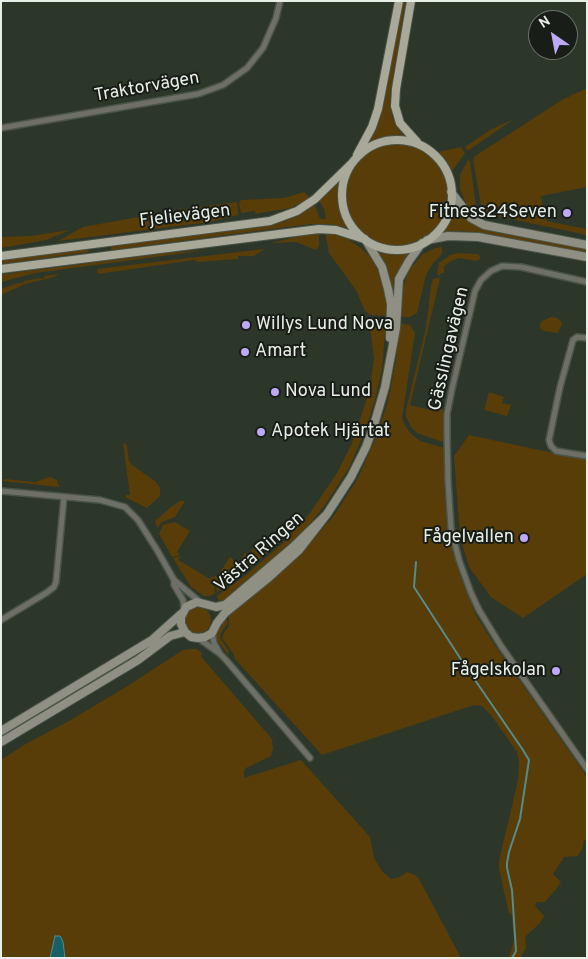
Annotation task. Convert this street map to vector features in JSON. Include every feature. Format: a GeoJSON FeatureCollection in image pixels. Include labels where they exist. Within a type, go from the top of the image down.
{"type":"FeatureCollection","features":[{"type":"Feature","properties":{"kind":"main road"},"geometry":{"type":"LineString","coordinates":[[399,1],[378,109],[372,127],[343,184],[342,200],[349,222],[365,239],[378,246],[393,249],[408,248],[448,236],[478,237],[587,257]]}},
{"type":"Feature","properties":{"kind":"main road"},"geometry":{"type":"LineString","coordinates":[[411,1],[396,89],[395,110],[402,126],[440,162],[448,176],[451,192],[451,202],[446,220],[434,235],[425,242]]}},
{"type":"Feature","properties":{"kind":"main road"},"geometry":{"type":"LineString","coordinates":[[353,162],[365,150],[380,143],[396,140],[421,146]]}},
{"type":"Feature","properties":{"kind":"main road","name":"Fjelievägen"},"geometry":{"type":"LineString","coordinates":[[1,256],[270,221],[297,211],[315,199],[353,162]]}},
{"type":"Feature","properties":{"kind":"main road"},"geometry":{"type":"LineString","coordinates":[[451,192],[471,218],[484,225],[587,245]]}},
{"type":"Feature","properties":{"kind":"main road","name":"Fjelievägen"},"geometry":{"type":"LineString","coordinates":[[1,269],[310,230],[336,230],[365,239]]}},
{"type":"Feature","properties":{"kind":"main road","name":"Västra Ringen"},"geometry":{"type":"LineString","coordinates":[[365,239],[382,267],[390,296],[389,370]]}},
{"type":"Feature","properties":{"kind":"main road","name":"Västra Ringen"},"geometry":{"type":"LineString","coordinates":[[216,623],[299,550],[327,514],[351,477],[366,447],[381,403],[389,370],[396,328],[399,279],[408,261],[425,242]]}},
{"type":"Feature","properties":{"kind":"main road","name":"Västra Ringen"},"geometry":{"type":"LineString","coordinates":[[1,730],[152,640],[191,604],[200,602],[219,607],[227,603],[293,547],[327,514]]}},
{"type":"Feature","properties":{"kind":"main road","name":"Västra Ringen"},"geometry":{"type":"LineString","coordinates":[[210,606],[216,614],[216,623],[212,633]]}},
{"type":"Feature","properties":{"kind":"main road"},"geometry":{"type":"LineString","coordinates":[[183,612],[181,624],[185,632],[191,637],[206,637],[212,633]]}},
{"type":"Feature","properties":{"kind":"main road"},"geometry":{"type":"LineString","coordinates":[[1,742],[138,660],[170,636],[185,632]]}},
{"type":"Feature","properties":{"kind":"street","name":"Traktorvägen"},"geometry":{"type":"LineString","coordinates":[[1,128],[198,94],[223,85],[247,68],[263,48],[276,18],[280,1]]}},
{"type":"Feature","properties":{"kind":"street","name":"Gässlingavägen"},"geometry":{"type":"LineString","coordinates":[[587,282],[521,267],[502,266],[491,270],[475,291],[447,414],[448,489],[451,528],[459,560],[471,594],[501,646],[587,769]]}},
{"type":"Feature","properties":{"kind":"street"},"geometry":{"type":"LineString","coordinates":[[587,338],[577,337],[573,340],[560,387],[549,440],[551,446],[556,451],[587,456]]}},
{"type":"Feature","properties":{"kind":"street"},"geometry":{"type":"LineString","coordinates":[[1,491],[100,500],[125,507],[138,520],[174,580],[200,602]]}},
{"type":"Feature","properties":{"kind":"street"},"geometry":{"type":"LineString","coordinates":[[1,620],[54,587],[64,497]]}},
{"type":"Feature","properties":{"kind":"street"},"geometry":{"type":"LineString","coordinates":[[174,580],[174,585],[183,600],[183,612]]}},
{"type":"Feature","properties":{"kind":"street"},"geometry":{"type":"LineString","coordinates":[[212,633],[214,643],[219,652],[310,758]]}},
{"type":"Feature","properties":{"kind":"street"},"geometry":{"type":"LineString","coordinates":[[198,638],[219,652]]}},
{"type":"Feature","properties":{"kind":"shaded area"},"geometry":{"type":"Polygon","coordinates":[[[403,1],[406,1],[390,97],[392,117],[403,136],[385,138],[369,144],[383,108],[403,1]]]}},
{"type":"Feature","properties":{"kind":"shaded area"},"geometry":{"type":"Polygon","coordinates":[[[587,88],[587,187],[541,196],[546,221],[587,229],[587,235],[487,214],[482,211],[473,159],[475,156],[562,100],[587,88]]]}},
{"type":"Feature","properties":{"kind":"shaded area"},"geometry":{"type":"Polygon","coordinates":[[[514,119],[469,150],[465,147],[490,130],[514,119]]]}},
{"type":"Feature","properties":{"kind":"shaded area"},"geometry":{"type":"Polygon","coordinates":[[[397,144],[416,148],[433,159],[444,176],[448,195],[444,214],[433,231],[416,242],[397,246],[378,242],[361,231],[350,214],[346,195],[350,176],[361,159],[378,148],[397,144]]]}},
{"type":"Feature","properties":{"kind":"shaded area"},"geometry":{"type":"Polygon","coordinates":[[[461,147],[465,153],[452,171],[438,152],[461,147]]]}},
{"type":"Feature","properties":{"kind":"shaded area"},"geometry":{"type":"Polygon","coordinates":[[[468,160],[470,161],[477,214],[467,206],[460,189],[460,175],[468,160]]]}},
{"type":"Feature","properties":{"kind":"shaded area"},"geometry":{"type":"Polygon","coordinates":[[[338,184],[338,203],[347,228],[331,224],[311,224],[111,250],[111,246],[273,225],[296,217],[315,205],[320,219],[326,219],[324,209],[319,201],[338,184]]]}},
{"type":"Feature","properties":{"kind":"shaded area"},"geometry":{"type":"Polygon","coordinates":[[[304,192],[310,198],[290,208],[255,214],[255,211],[242,213],[239,204],[241,200],[284,198],[304,192]]]}},
{"type":"Feature","properties":{"kind":"shaded area"},"geometry":{"type":"Polygon","coordinates":[[[237,202],[238,215],[210,222],[58,241],[83,227],[172,211],[237,202]]]}},
{"type":"Feature","properties":{"kind":"shaded area"},"geometry":{"type":"Polygon","coordinates":[[[456,207],[463,216],[476,226],[495,232],[587,249],[587,253],[475,232],[459,231],[443,234],[456,207]]]}},
{"type":"Feature","properties":{"kind":"shaded area"},"geometry":{"type":"Polygon","coordinates":[[[70,230],[46,240],[1,248],[1,237],[31,236],[70,230]]]}},
{"type":"Feature","properties":{"kind":"shaded area"},"geometry":{"type":"Polygon","coordinates":[[[319,232],[319,246],[316,250],[296,242],[271,243],[308,234],[319,232]]]}},
{"type":"Feature","properties":{"kind":"shaded area"},"geometry":{"type":"Polygon","coordinates":[[[325,232],[348,239],[370,257],[376,266],[383,285],[387,316],[371,315],[365,311],[356,290],[329,253],[325,232]]]}},
{"type":"Feature","properties":{"kind":"shaded area"},"geometry":{"type":"Polygon","coordinates":[[[442,247],[442,254],[433,263],[426,275],[417,313],[410,317],[400,317],[401,296],[408,271],[423,254],[442,247]]]}},
{"type":"Feature","properties":{"kind":"shaded area"},"geometry":{"type":"Polygon","coordinates":[[[88,249],[89,252],[1,264],[1,260],[11,258],[88,249]]]}},
{"type":"Feature","properties":{"kind":"shaded area"},"geometry":{"type":"Polygon","coordinates":[[[264,249],[254,256],[238,256],[238,259],[197,262],[194,260],[98,274],[97,269],[264,249]]]}},
{"type":"Feature","properties":{"kind":"shaded area"},"geometry":{"type":"Polygon","coordinates":[[[208,250],[35,273],[1,282],[1,275],[5,274],[168,253],[208,250]]]}},
{"type":"Feature","properties":{"kind":"shaded area"},"geometry":{"type":"Polygon","coordinates":[[[376,250],[385,253],[410,254],[400,268],[393,293],[385,265],[376,250]]]}},
{"type":"Feature","properties":{"kind":"shaded area"},"geometry":{"type":"Polygon","coordinates":[[[459,253],[478,254],[481,258],[477,261],[459,258],[453,260],[444,266],[444,273],[441,273],[440,276],[438,275],[439,263],[450,255],[459,253]]]}},
{"type":"Feature","properties":{"kind":"shaded area"},"geometry":{"type":"Polygon","coordinates":[[[59,274],[54,277],[25,284],[1,295],[1,289],[24,281],[44,279],[45,276],[59,274]]]}},
{"type":"Feature","properties":{"kind":"shaded area"},"geometry":{"type":"Polygon","coordinates":[[[440,278],[410,405],[438,412],[439,408],[443,409],[443,442],[417,433],[411,427],[406,417],[406,410],[426,328],[431,286],[433,279],[440,278]]]}},
{"type":"Feature","properties":{"kind":"shaded area"},"geometry":{"type":"Polygon","coordinates":[[[551,317],[558,318],[562,323],[558,333],[544,331],[540,328],[542,321],[551,317]]]}},
{"type":"Feature","properties":{"kind":"shaded area"},"geometry":{"type":"Polygon","coordinates":[[[374,321],[386,322],[382,369],[367,426],[349,468],[306,529],[263,570],[221,603],[217,597],[218,595],[246,575],[282,544],[310,513],[337,473],[352,443],[370,389],[374,359],[370,328],[374,321]]]}},
{"type":"Feature","properties":{"kind":"shaded area"},"geometry":{"type":"Polygon","coordinates":[[[399,323],[410,325],[415,333],[402,417],[404,424],[411,434],[420,441],[444,448],[447,526],[455,560],[465,589],[476,615],[492,641],[587,777],[587,839],[584,840],[578,856],[564,857],[553,874],[561,882],[557,888],[545,902],[537,902],[535,906],[544,916],[540,923],[525,937],[526,947],[521,958],[509,958],[514,940],[512,919],[511,912],[509,914],[499,869],[499,861],[518,780],[519,760],[517,752],[491,715],[482,706],[474,705],[322,755],[235,659],[222,638],[229,626],[229,615],[300,555],[335,514],[358,478],[376,437],[388,401],[396,359],[399,323]]]}},
{"type":"Feature","properties":{"kind":"shaded area"},"geometry":{"type":"Polygon","coordinates":[[[489,392],[504,397],[502,403],[511,405],[507,416],[484,410],[489,392]]]}},
{"type":"Feature","properties":{"kind":"shaded area","name":"Fågelvallen"},"geometry":{"type":"Polygon","coordinates":[[[469,435],[587,459],[587,574],[523,618],[491,597],[469,567],[463,547],[459,523],[454,456],[469,435]]]}},
{"type":"Feature","properties":{"kind":"shaded area"},"geometry":{"type":"Polygon","coordinates":[[[123,443],[127,445],[129,461],[132,465],[156,482],[160,488],[160,496],[147,508],[125,497],[130,495],[123,443]]]}},
{"type":"Feature","properties":{"kind":"shaded area"},"geometry":{"type":"Polygon","coordinates":[[[50,477],[57,480],[59,487],[3,481],[4,479],[35,482],[50,477]]]}},
{"type":"Feature","properties":{"kind":"shaded area"},"geometry":{"type":"Polygon","coordinates":[[[180,501],[185,501],[175,517],[162,522],[157,528],[155,521],[180,501]]]}},
{"type":"Feature","properties":{"kind":"shaded area"},"geometry":{"type":"Polygon","coordinates":[[[299,515],[303,517],[273,549],[217,592],[214,575],[217,577],[230,557],[238,563],[245,553],[249,555],[257,542],[266,547],[272,546],[291,527],[299,515]]]}},
{"type":"Feature","properties":{"kind":"shaded area"},"geometry":{"type":"Polygon","coordinates":[[[175,522],[190,531],[177,552],[180,555],[172,557],[159,534],[163,525],[175,522]]]}},
{"type":"Feature","properties":{"kind":"shaded area"},"geometry":{"type":"Polygon","coordinates":[[[181,556],[178,560],[210,579],[213,576],[215,593],[210,596],[204,596],[191,587],[173,558],[181,556]]]}},
{"type":"Feature","properties":{"kind":"shaded area"},"geometry":{"type":"Polygon","coordinates":[[[198,607],[207,611],[211,620],[207,629],[198,633],[189,629],[185,620],[189,611],[198,607]]]}},
{"type":"Feature","properties":{"kind":"shaded area"},"geometry":{"type":"Polygon","coordinates":[[[226,618],[228,623],[220,638],[229,651],[228,655],[215,637],[216,629],[226,618]]]}},
{"type":"Feature","properties":{"kind":"shaded area"},"geometry":{"type":"Polygon","coordinates":[[[196,649],[202,653],[201,656],[204,660],[272,739],[273,748],[271,756],[246,768],[244,778],[301,760],[370,837],[374,858],[382,871],[391,879],[400,877],[407,872],[419,879],[461,958],[1,958],[1,760],[126,687],[183,650],[196,649]]]}},
{"type":"Feature","properties":{"kind":"water"},"geometry":{"type":"Polygon","coordinates":[[[55,936],[60,936],[63,942],[65,958],[50,958],[55,936]]]}},
{"type":"Feature","properties":{"kind":"waterway"},"geometry":{"type":"LineString","coordinates":[[416,562],[414,587],[529,760],[520,819],[507,863],[512,890],[516,951],[512,958]]}},
{"type":"Feature","properties":{"kind":"place","name":"Fitness24Seven"},"geometry":{"type":"Point","coordinates":[567,213]}},
{"type":"Feature","properties":{"kind":"place","name":"Willys Lund Nova"},"geometry":{"type":"Point","coordinates":[246,325]}},
{"type":"Feature","properties":{"kind":"place","name":"Amart"},"geometry":{"type":"Point","coordinates":[245,352]}},
{"type":"Feature","properties":{"kind":"place","name":"Nova Lund"},"geometry":{"type":"Point","coordinates":[275,392]}},
{"type":"Feature","properties":{"kind":"place","name":"Apotek Hjärtat"},"geometry":{"type":"Point","coordinates":[261,432]}},
{"type":"Feature","properties":{"kind":"place","name":"Fågelvallen"},"geometry":{"type":"Point","coordinates":[524,538]}},
{"type":"Feature","properties":{"kind":"place","name":"Fågelskolan"},"geometry":{"type":"Point","coordinates":[556,671]}}]}
